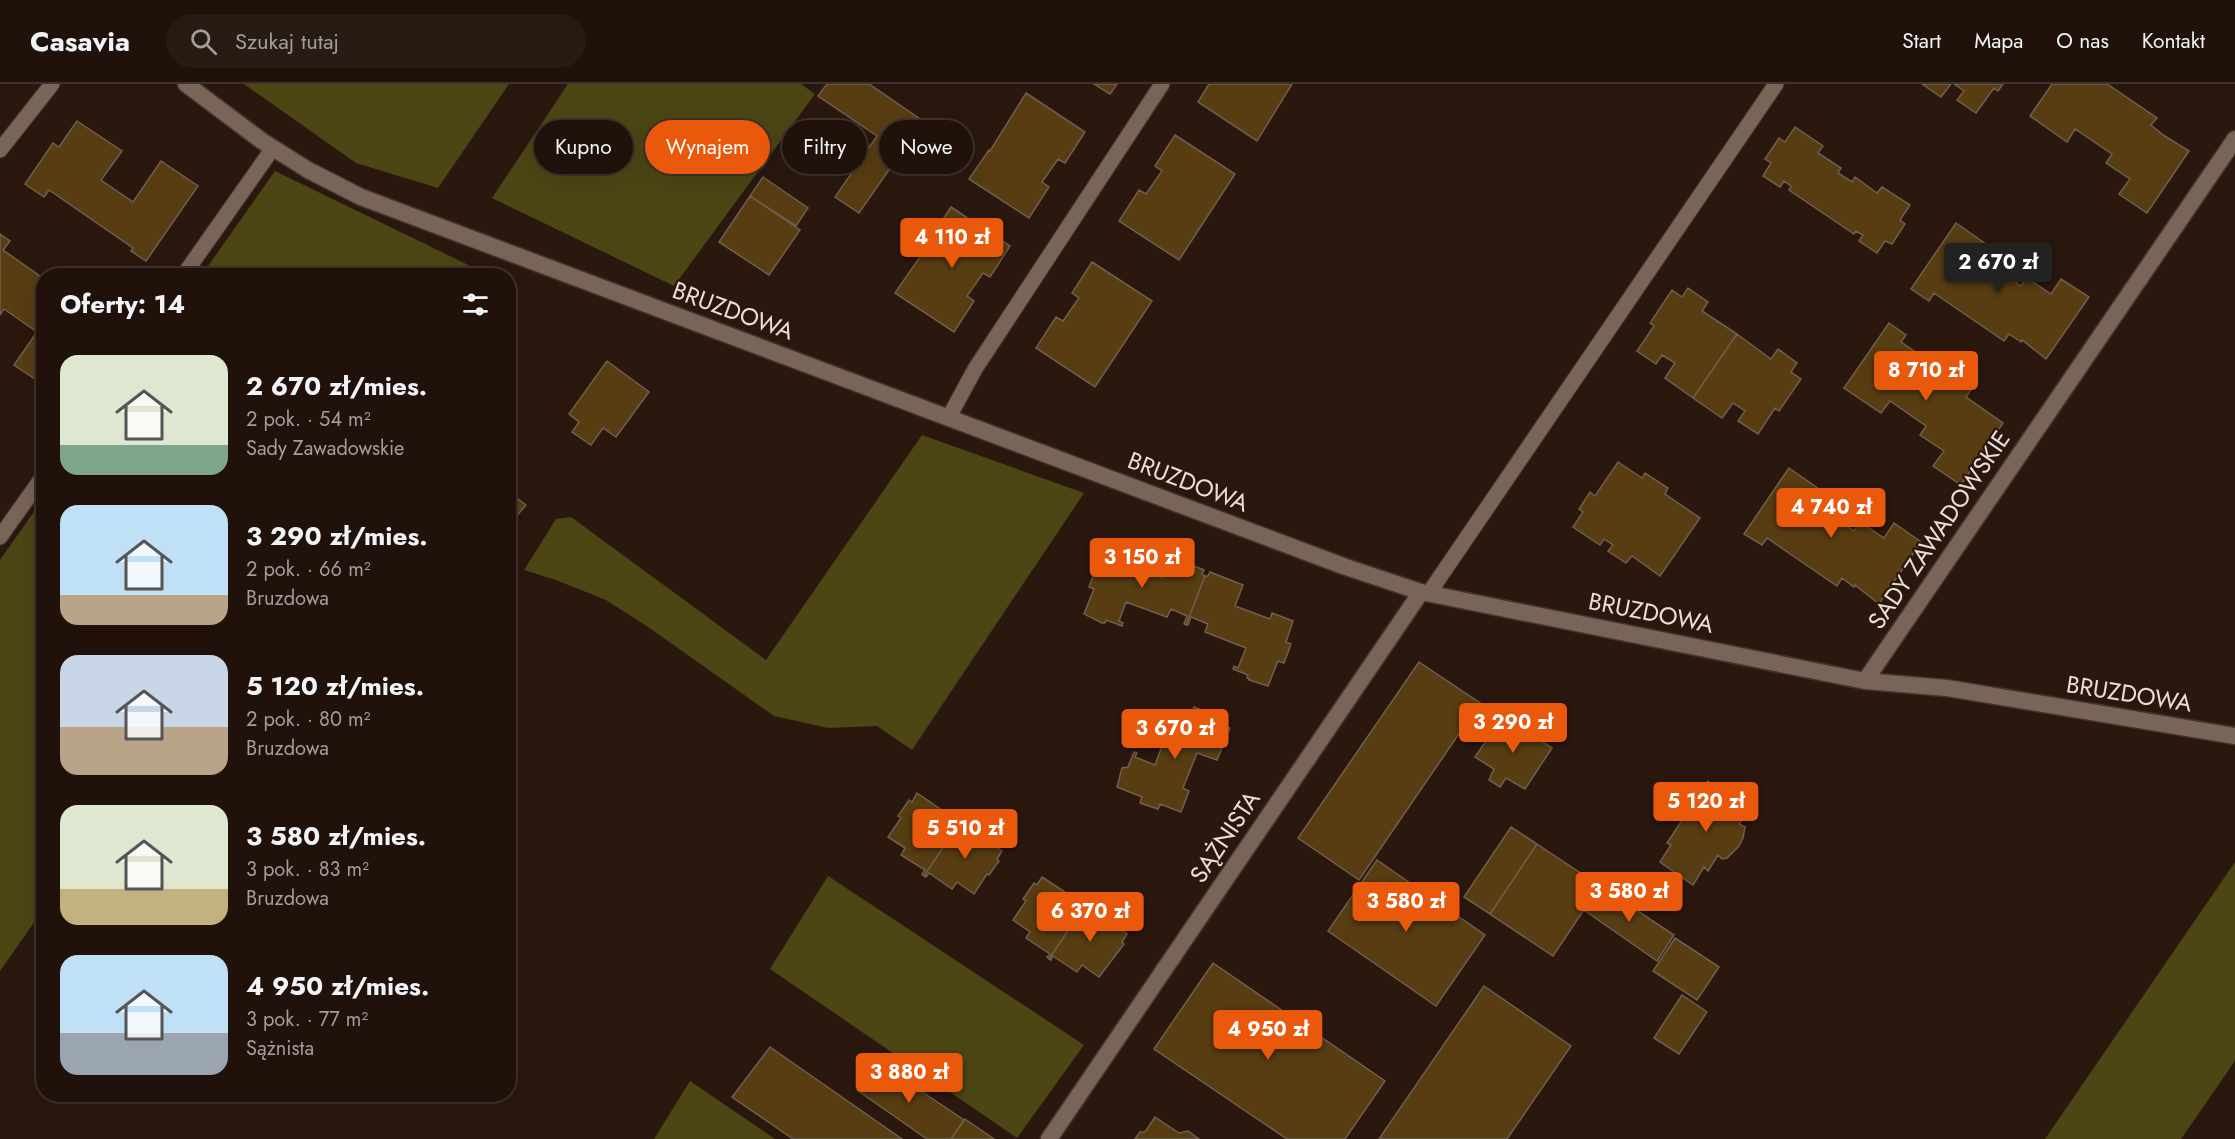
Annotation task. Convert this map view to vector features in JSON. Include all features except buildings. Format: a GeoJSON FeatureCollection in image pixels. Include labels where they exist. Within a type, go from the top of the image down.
{"type":"FeatureCollection","features":[{"type":"Feature","properties":{"kind":"street","name":"BRUZDOWA"},"geometry":{"type":"LineString","coordinates":[[186,84],[273,148],[308,170],[361,197],[1343,566],[1425,592],[1865,681],[1947,688],[2235,736]]}},
{"type":"Feature","properties":{"kind":"street","name":"SADY ZAWADOWSKIE"},"geometry":{"type":"LineString","coordinates":[[1865,681],[2235,139]]}},
{"type":"Feature","properties":{"kind":"street","name":"SĄŻNISTA"},"geometry":{"type":"LineString","coordinates":[[1049,1139],[1425,592]]}},
{"type":"Feature","properties":{"kind":"lane"},"geometry":{"type":"LineString","coordinates":[[0,150],[52,84]]}},
{"type":"Feature","properties":{"kind":"lane"},"geometry":{"type":"LineString","coordinates":[[949,417],[975,369],[1162,84]]}},
{"type":"Feature","properties":{"kind":"lane"},"geometry":{"type":"LineString","coordinates":[[1425,592],[1776,84]]}},
{"type":"Feature","properties":{"kind":"lane"},"geometry":{"type":"LineString","coordinates":[[189,268],[273,148]]}},
{"type":"Feature","properties":{"kind":"lane"},"geometry":{"type":"LineString","coordinates":[[0,537],[36,486]]}},
{"type":"Feature","properties":{"kind":"shaded area"},"geometry":{"type":"Polygon","coordinates":[[[244,84],[509,84],[438,188],[356,163],[244,84]]]}},
{"type":"Feature","properties":{"kind":"shaded area"},"geometry":{"type":"Polygon","coordinates":[[[568,84],[801,84],[815,94],[796,120],[782,120],[782,139],[770,155],[770,120],[645,120],[645,174],[756,174],[674,286],[492,198],[534,135],[534,174],[633,174],[633,120],[544,120],[568,84]]]}},
{"type":"Feature","properties":{"kind":"shaded area"},"geometry":{"type":"Polygon","coordinates":[[[275,171],[475,268],[207,268],[275,171]]]}},
{"type":"Feature","properties":{"kind":"shaded area"},"geometry":{"type":"Polygon","coordinates":[[[922,435],[1084,493],[912,750],[877,726],[828,728],[774,716],[606,600],[524,570],[556,519],[571,517],[766,660],[922,435]]]}},
{"type":"Feature","properties":{"kind":"shaded area"},"geometry":{"type":"Polygon","coordinates":[[[36,509],[36,920],[0,971],[0,560],[36,509]]]}},
{"type":"Feature","properties":{"kind":"shaded area"},"geometry":{"type":"Polygon","coordinates":[[[2235,862],[2235,1061],[2181,1139],[2045,1139],[2235,862]]]}},
{"type":"Feature","properties":{"kind":"shaded area"},"geometry":{"type":"Polygon","coordinates":[[[828,876],[1084,1045],[1017,1138],[770,969],[828,876]]]}},
{"type":"Feature","properties":{"kind":"shaded area"},"geometry":{"type":"Polygon","coordinates":[[[690,1081],[775,1139],[654,1139],[690,1081]]]}}]}
